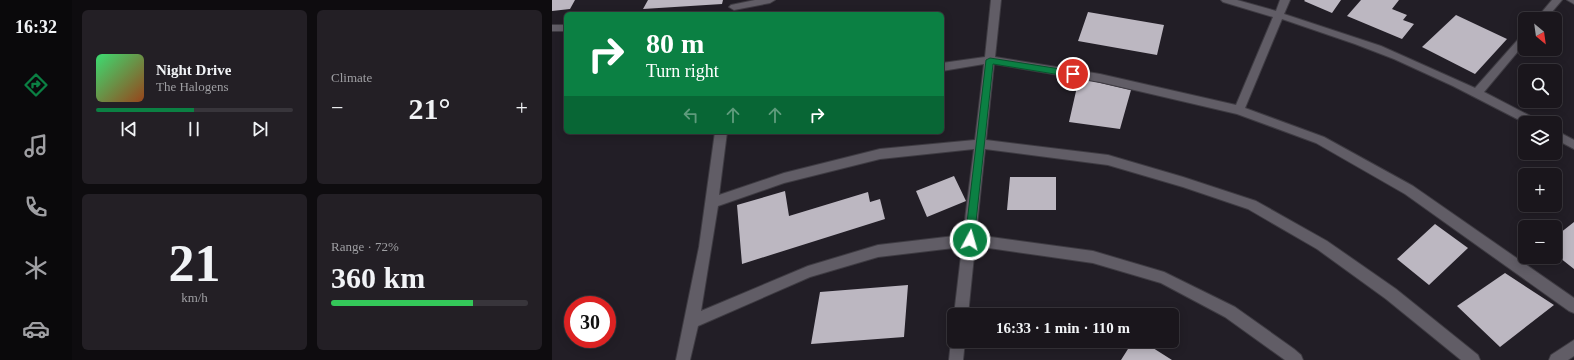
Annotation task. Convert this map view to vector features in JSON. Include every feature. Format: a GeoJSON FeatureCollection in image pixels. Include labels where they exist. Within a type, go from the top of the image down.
{"type":"FeatureCollection","features":[{"type":"Feature","properties":{"kind":"street"},"geometry":{"type":"LineString","coordinates":[[734,7],[770,0]]}},
{"type":"Feature","properties":{"kind":"street"},"geometry":{"type":"LineString","coordinates":[[962,308],[996,0]]}},
{"type":"Feature","properties":{"kind":"street"},"geometry":{"type":"LineString","coordinates":[[1226,0],[1278,14],[1378,48],[1476,93],[1520,116]]}},
{"type":"Feature","properties":{"kind":"street"},"geometry":{"type":"LineString","coordinates":[[1239,110],[1285,0]]}},
{"type":"Feature","properties":{"kind":"street"},"geometry":{"type":"LineString","coordinates":[[1547,12],[1557,0]]}},
{"type":"Feature","properties":{"kind":"street"},"geometry":{"type":"LineString","coordinates":[[552,28],[564,28]]}},
{"type":"Feature","properties":{"kind":"street"},"geometry":{"type":"LineString","coordinates":[[1476,93],[1518,45]]}},
{"type":"Feature","properties":{"kind":"street"},"geometry":{"type":"LineString","coordinates":[[944,67],[990,60],[1100,78],[1239,110],[1320,140],[1402,186],[1574,306]]}},
{"type":"Feature","properties":{"kind":"street"},"geometry":{"type":"LineString","coordinates":[[683,360],[693,321],[713,202],[721,134]]}},
{"type":"Feature","properties":{"kind":"street"},"geometry":{"type":"LineString","coordinates":[[1562,138],[1574,145]]}},
{"type":"Feature","properties":{"kind":"street"},"geometry":{"type":"LineString","coordinates":[[713,202],[784,178],[880,154],[980,144],[1108,160],[1183,182],[1252,205],[1322,246],[1385,290],[1473,360]]}},
{"type":"Feature","properties":{"kind":"street"},"geometry":{"type":"LineString","coordinates":[[693,321],[808,272],[878,251],[970,240],[1093,257],[1164,278],[1230,312],[1296,360]]}},
{"type":"Feature","properties":{"kind":"street"},"geometry":{"type":"LineString","coordinates":[[1556,360],[1574,347]]}},
{"type":"Feature","properties":{"kind":"street"},"geometry":{"type":"LineString","coordinates":[[956,360],[957,348]]}},
{"type":"Feature","properties":{"kind":"building"},"geometry":{"type":"Polygon","coordinates":[[[552,0],[575,0],[570,9],[552,11],[552,0]]]}},
{"type":"Feature","properties":{"kind":"building"},"geometry":{"type":"Polygon","coordinates":[[[648,0],[723,0],[722,4],[643,9],[648,0]]]}},
{"type":"Feature","properties":{"kind":"building"},"geometry":{"type":"Polygon","coordinates":[[[1341,0],[1332,13],[1304,1],[1341,0]]]}},
{"type":"Feature","properties":{"kind":"building"},"geometry":{"type":"Polygon","coordinates":[[[1361,0],[1399,0],[1392,9],[1407,15],[1403,20],[1414,24],[1402,39],[1347,16],[1361,0]]]}},
{"type":"Feature","properties":{"kind":"building"},"geometry":{"type":"Polygon","coordinates":[[[1088,12],[1164,25],[1157,55],[1078,41],[1088,12]]]}},
{"type":"Feature","properties":{"kind":"building"},"geometry":{"type":"Polygon","coordinates":[[[1456,15],[1507,39],[1475,74],[1422,47],[1456,15]]]}},
{"type":"Feature","properties":{"kind":"building"},"geometry":{"type":"Polygon","coordinates":[[[1079,78],[1131,90],[1120,129],[1069,122],[1079,78]]]}},
{"type":"Feature","properties":{"kind":"building"},"geometry":{"type":"Polygon","coordinates":[[[954,176],[966,201],[927,217],[916,191],[954,176]]]}},
{"type":"Feature","properties":{"kind":"building"},"geometry":{"type":"Polygon","coordinates":[[[1010,177],[1056,177],[1056,210],[1007,210],[1010,177]]]}},
{"type":"Feature","properties":{"kind":"building"},"geometry":{"type":"Polygon","coordinates":[[[785,191],[789,216],[868,192],[870,202],[880,199],[885,219],[742,264],[737,205],[785,191]]]}},
{"type":"Feature","properties":{"kind":"building"},"geometry":{"type":"Polygon","coordinates":[[[1574,222],[1574,269],[1562,260],[1562,231],[1574,222]]]}},
{"type":"Feature","properties":{"kind":"building"},"geometry":{"type":"Polygon","coordinates":[[[1435,224],[1468,248],[1429,285],[1397,259],[1435,224]]]}},
{"type":"Feature","properties":{"kind":"building"},"geometry":{"type":"Polygon","coordinates":[[[1505,273],[1554,305],[1500,347],[1457,306],[1505,273]]]}},
{"type":"Feature","properties":{"kind":"building"},"geometry":{"type":"Polygon","coordinates":[[[908,285],[904,337],[811,344],[820,292],[908,285]]]}},
{"type":"Feature","properties":{"kind":"building"},"geometry":{"type":"Polygon","coordinates":[[[1129,348],[1153,348],[1172,360],[1121,360],[1129,348]]]}},
{"type":"Feature","properties":{"kind":"route"},"geometry":{"type":"LineString","coordinates":[[970,240],[990,60],[1073,74]]}}]}
